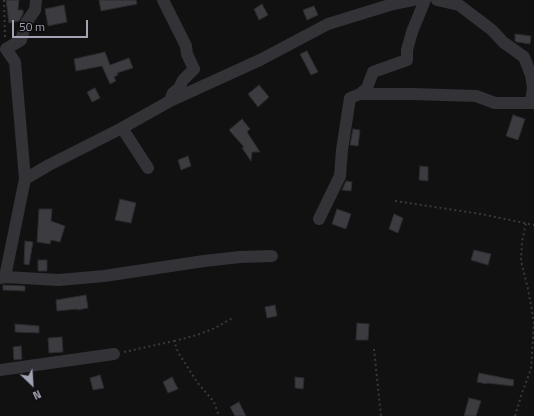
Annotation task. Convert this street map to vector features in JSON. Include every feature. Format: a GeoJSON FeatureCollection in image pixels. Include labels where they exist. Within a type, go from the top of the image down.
{"type":"FeatureCollection","features":[{"type":"Feature","properties":{"kind":"street"},"geometry":{"type":"LineString","coordinates":[[163,0],[186,46],[187,54],[194,68],[183,80],[179,88],[173,93],[170,101]]}},
{"type":"Feature","properties":{"kind":"street"},"geometry":{"type":"LineString","coordinates":[[25,179],[170,101],[260,60],[328,24],[393,4],[413,0]]}},
{"type":"Feature","properties":{"kind":"street"},"geometry":{"type":"LineString","coordinates":[[318,219],[340,176],[342,150],[350,98],[360,94],[367,88],[373,72],[407,60],[407,50],[412,32],[425,0]]}},
{"type":"Feature","properties":{"kind":"street"},"geometry":{"type":"LineString","coordinates":[[360,94],[476,96],[495,102],[533,103],[531,75],[524,57],[502,42],[492,30],[459,3],[437,0]]}},
{"type":"Feature","properties":{"kind":"street"},"geometry":{"type":"LineString","coordinates":[[36,2],[35,10],[26,23],[22,40],[3,48],[14,62],[25,179],[3,277],[60,280],[140,271],[204,261],[240,257],[272,256]]}},
{"type":"Feature","properties":{"kind":"street"},"geometry":{"type":"LineString","coordinates":[[122,128],[148,168]]}},
{"type":"Feature","properties":{"kind":"street"},"geometry":{"type":"LineString","coordinates":[[0,370],[114,354]]}},
{"type":"Feature","properties":{"kind":"path"},"geometry":{"type":"LineString","coordinates":[[3,48],[4,0]]}},
{"type":"Feature","properties":{"kind":"path"},"geometry":{"type":"LineString","coordinates":[[395,202],[481,214],[534,225]]}},
{"type":"Feature","properties":{"kind":"path"},"geometry":{"type":"LineString","coordinates":[[515,416],[531,369],[534,322],[528,289],[520,261],[526,223]]}},
{"type":"Feature","properties":{"kind":"path"},"geometry":{"type":"LineString","coordinates":[[114,354],[197,335],[215,328],[234,317]]}},
{"type":"Feature","properties":{"kind":"path"},"geometry":{"type":"LineString","coordinates":[[174,341],[178,352],[197,382],[214,402],[219,416]]}},
{"type":"Feature","properties":{"kind":"path"},"geometry":{"type":"LineString","coordinates":[[374,349],[381,416]]}},
{"type":"Feature","properties":{"kind":"building"},"geometry":{"type":"Polygon","coordinates":[[[6,0],[19,0],[18,10],[23,10],[23,14],[19,21],[9,23],[6,0]]]}},
{"type":"Feature","properties":{"kind":"building"},"geometry":{"type":"Polygon","coordinates":[[[99,0],[136,0],[137,4],[101,11],[99,0]]]}},
{"type":"Feature","properties":{"kind":"building"},"geometry":{"type":"Polygon","coordinates":[[[262,4],[268,15],[259,20],[254,9],[262,4]]]}},
{"type":"Feature","properties":{"kind":"building"},"geometry":{"type":"Polygon","coordinates":[[[64,5],[67,22],[48,26],[45,9],[64,5]]]}},
{"type":"Feature","properties":{"kind":"building"},"geometry":{"type":"Polygon","coordinates":[[[314,6],[318,15],[307,20],[303,10],[314,6]]]}},
{"type":"Feature","properties":{"kind":"building"},"geometry":{"type":"Polygon","coordinates":[[[515,34],[531,36],[530,44],[515,41],[515,34]]]}},
{"type":"Feature","properties":{"kind":"building"},"geometry":{"type":"Polygon","coordinates":[[[307,51],[318,72],[311,75],[300,54],[307,51]]]}},
{"type":"Feature","properties":{"kind":"building"},"geometry":{"type":"Polygon","coordinates":[[[105,52],[110,65],[129,58],[133,68],[117,73],[118,75],[114,77],[116,81],[110,84],[102,66],[76,71],[74,59],[105,52]]]}},
{"type":"Feature","properties":{"kind":"building"},"geometry":{"type":"Polygon","coordinates":[[[259,85],[269,97],[258,107],[248,94],[259,85]]]}},
{"type":"Feature","properties":{"kind":"building"},"geometry":{"type":"Polygon","coordinates":[[[95,88],[100,98],[92,102],[87,92],[95,88]]]}},
{"type":"Feature","properties":{"kind":"building"},"geometry":{"type":"Polygon","coordinates":[[[513,115],[525,119],[518,140],[506,136],[513,115]]]}},
{"type":"Feature","properties":{"kind":"building"},"geometry":{"type":"Polygon","coordinates":[[[242,119],[250,129],[247,132],[260,152],[252,152],[251,161],[242,148],[244,147],[229,130],[242,119]]]}},
{"type":"Feature","properties":{"kind":"building"},"geometry":{"type":"Polygon","coordinates":[[[353,129],[360,130],[358,146],[350,145],[353,129]]]}},
{"type":"Feature","properties":{"kind":"building"},"geometry":{"type":"Polygon","coordinates":[[[188,156],[191,166],[181,170],[178,160],[188,156]]]}},
{"type":"Feature","properties":{"kind":"building"},"geometry":{"type":"Polygon","coordinates":[[[420,166],[428,167],[428,181],[419,180],[420,166]]]}},
{"type":"Feature","properties":{"kind":"building"},"geometry":{"type":"Polygon","coordinates":[[[346,181],[352,182],[351,191],[342,190],[346,181]]]}},
{"type":"Feature","properties":{"kind":"building"},"geometry":{"type":"Polygon","coordinates":[[[120,199],[136,203],[131,223],[115,220],[120,199]]]}},
{"type":"Feature","properties":{"kind":"building"},"geometry":{"type":"Polygon","coordinates":[[[39,209],[52,209],[51,221],[65,226],[60,242],[51,240],[50,244],[37,242],[39,209]]]}},
{"type":"Feature","properties":{"kind":"building"},"geometry":{"type":"Polygon","coordinates":[[[337,209],[351,214],[346,229],[332,224],[337,209]]]}},
{"type":"Feature","properties":{"kind":"building"},"geometry":{"type":"Polygon","coordinates":[[[394,214],[403,218],[398,233],[389,229],[394,214]]]}},
{"type":"Feature","properties":{"kind":"building"},"geometry":{"type":"Polygon","coordinates":[[[25,241],[33,242],[29,265],[24,264],[25,241]]]}},
{"type":"Feature","properties":{"kind":"building"},"geometry":{"type":"Polygon","coordinates":[[[474,250],[491,254],[488,265],[471,260],[474,250]]]}},
{"type":"Feature","properties":{"kind":"building"},"geometry":{"type":"Polygon","coordinates":[[[38,260],[47,260],[47,271],[38,271],[38,260]]]}},
{"type":"Feature","properties":{"kind":"building"},"geometry":{"type":"Polygon","coordinates":[[[3,285],[25,286],[25,291],[3,290],[3,285]]]}},
{"type":"Feature","properties":{"kind":"building"},"geometry":{"type":"Polygon","coordinates":[[[86,295],[88,308],[57,311],[56,300],[86,295]]]}},
{"type":"Feature","properties":{"kind":"building"},"geometry":{"type":"Polygon","coordinates":[[[275,305],[277,316],[267,318],[265,307],[275,305]]]}},
{"type":"Feature","properties":{"kind":"building"},"geometry":{"type":"Polygon","coordinates":[[[357,323],[369,324],[368,340],[356,340],[357,323]]]}},
{"type":"Feature","properties":{"kind":"building"},"geometry":{"type":"Polygon","coordinates":[[[15,324],[39,326],[39,333],[15,332],[15,324]]]}},
{"type":"Feature","properties":{"kind":"building"},"geometry":{"type":"Polygon","coordinates":[[[62,337],[63,352],[49,353],[48,338],[62,337]]]}},
{"type":"Feature","properties":{"kind":"building"},"geometry":{"type":"Polygon","coordinates":[[[21,346],[22,359],[14,360],[13,347],[21,346]]]}},
{"type":"Feature","properties":{"kind":"building"},"geometry":{"type":"Polygon","coordinates":[[[479,373],[514,380],[513,386],[477,382],[479,373]]]}},
{"type":"Feature","properties":{"kind":"building"},"geometry":{"type":"Polygon","coordinates":[[[100,375],[104,388],[93,390],[90,378],[100,375]]]}},
{"type":"Feature","properties":{"kind":"building"},"geometry":{"type":"Polygon","coordinates":[[[172,377],[178,389],[168,393],[163,382],[172,377]]]}},
{"type":"Feature","properties":{"kind":"building"},"geometry":{"type":"Polygon","coordinates":[[[295,377],[304,378],[303,389],[295,388],[295,377]]]}},
{"type":"Feature","properties":{"kind":"building"},"geometry":{"type":"Polygon","coordinates":[[[469,398],[481,401],[476,416],[464,416],[469,398]]]}},
{"type":"Feature","properties":{"kind":"building"},"geometry":{"type":"Polygon","coordinates":[[[239,402],[246,416],[235,416],[230,407],[239,402]]]}}]}
